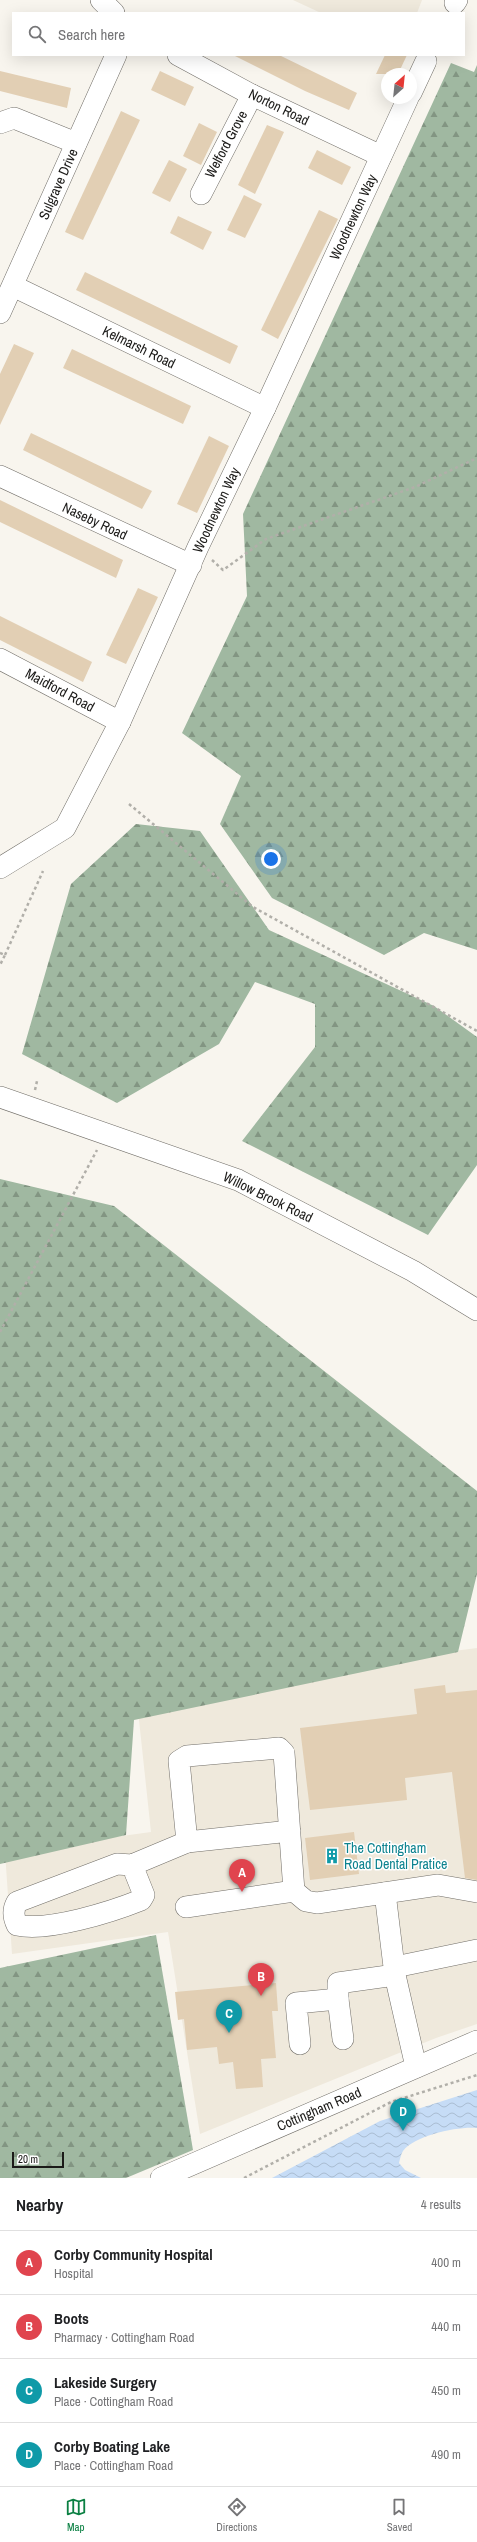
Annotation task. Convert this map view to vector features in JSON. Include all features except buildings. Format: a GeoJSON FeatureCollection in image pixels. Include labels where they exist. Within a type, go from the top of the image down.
{"type":"FeatureCollection","features":[{"type":"Feature","properties":{"kind":"street"},"geometry":{"type":"LineString","coordinates":[[101,0],[113,12]]}},
{"type":"Feature","properties":{"kind":"street","name":"Sulgrave Drive"},"geometry":{"type":"LineString","coordinates":[[0,313],[116,56]]}},
{"type":"Feature","properties":{"kind":"street","name":"Norton Road"},"geometry":{"type":"LineString","coordinates":[[180,56],[252,95],[381,156]]}},
{"type":"Feature","properties":{"kind":"street"},"geometry":{"type":"LineString","coordinates":[[417,80],[426,61]]}},
{"type":"Feature","properties":{"kind":"street","name":"Welford Grove"},"geometry":{"type":"LineString","coordinates":[[200,194],[252,95]]}},
{"type":"Feature","properties":{"kind":"street","name":"Woodnewton Way"},"geometry":{"type":"LineString","coordinates":[[0,868],[65,828],[120,722],[194,556],[265,408],[405,104]]}},
{"type":"Feature","properties":{"kind":"street"},"geometry":{"type":"LineString","coordinates":[[0,123],[14,118],[76,143]]}},
{"type":"Feature","properties":{"kind":"street","name":"Kelmarsh Road"},"geometry":{"type":"LineString","coordinates":[[13,286],[265,408]]}},
{"type":"Feature","properties":{"kind":"street","name":"Naseby Road"},"geometry":{"type":"LineString","coordinates":[[0,476],[194,556]]}},
{"type":"Feature","properties":{"kind":"street","name":"Maidford Road"},"geometry":{"type":"LineString","coordinates":[[0,659],[120,722]]}},
{"type":"Feature","properties":{"kind":"street","name":"Willow Brook Road"},"geometry":{"type":"LineString","coordinates":[[0,1097],[238,1180],[413,1271],[477,1310]]}},
{"type":"Feature","properties":{"kind":"street"},"geometry":{"type":"LineString","coordinates":[[187,1842],[179,1761],[187,1756],[279,1748],[284,1753],[294,1891],[306,1901],[318,1903],[438,1885],[477,1892]]}},
{"type":"Feature","properties":{"kind":"street"},"geometry":{"type":"LineString","coordinates":[[132,1865],[141,1883],[144,1895],[141,1900],[80,1919],[27,1927],[17,1925],[14,1907],[17,1902],[117,1864],[132,1865],[187,1842],[290,1831]]}},
{"type":"Feature","properties":{"kind":"street"},"geometry":{"type":"LineString","coordinates":[[186,1907],[294,1891]]}},
{"type":"Feature","properties":{"kind":"street"},"geometry":{"type":"LineString","coordinates":[[385,1893],[395,1971],[416,2067]]}},
{"type":"Feature","properties":{"kind":"street"},"geometry":{"type":"LineString","coordinates":[[343,2039],[338,1999],[338,1983],[395,1971],[477,1950]]}},
{"type":"Feature","properties":{"kind":"street"},"geometry":{"type":"LineString","coordinates":[[300,2044],[296,2003],[338,1999]]}},
{"type":"Feature","properties":{"kind":"street","name":"Cottingham Road"},"geometry":{"type":"LineString","coordinates":[[161,2178],[477,2041]]}},
{"type":"Feature","properties":{"kind":"path"},"geometry":{"type":"LineString","coordinates":[[194,556],[223,570],[266,538],[327,515],[415,487],[477,458]]}},
{"type":"Feature","properties":{"kind":"path"},"geometry":{"type":"LineString","coordinates":[[129,804],[253,907],[477,1031]]}},
{"type":"Feature","properties":{"kind":"path"},"geometry":{"type":"LineString","coordinates":[[0,965],[43,871]]}},
{"type":"Feature","properties":{"kind":"path"},"geometry":{"type":"LineString","coordinates":[[0,953],[5,955]]}},
{"type":"Feature","properties":{"kind":"path"},"geometry":{"type":"LineString","coordinates":[[0,1332],[105,1133]]}},
{"type":"Feature","properties":{"kind":"path"},"geometry":{"type":"LineString","coordinates":[[244,2178],[391,2102],[477,2075]]}},
{"type":"Feature","properties":{"kind":"shaded area"},"geometry":{"type":"Polygon","coordinates":[[[293,0],[422,0],[417,12],[319,12],[293,0]]]}},
{"type":"Feature","properties":{"kind":"shaded area"},"geometry":{"type":"Polygon","coordinates":[[[477,1648],[477,2024],[436,2038],[200,2134],[168,1932],[12,1954],[5,1852],[151,1832],[136,1692],[477,1648]]]}},
{"type":"Feature","properties":{"kind":"green space"},"geometry":{"type":"Polygon","coordinates":[[[451,63],[474,72],[477,65],[477,950],[424,933],[384,955],[272,898],[220,824],[241,776],[182,733],[247,596],[243,514],[451,63]]]}},
{"type":"Feature","properties":{"kind":"green space"},"geometry":{"type":"Polygon","coordinates":[[[136,824],[200,831],[269,930],[434,1006],[477,1037],[477,1165],[428,1235],[242,1141],[315,1047],[315,1004],[255,982],[219,1044],[117,1103],[22,1054],[71,884],[136,824]]]}},
{"type":"Feature","properties":{"kind":"green space"},"geometry":{"type":"Polygon","coordinates":[[[0,1179],[114,1206],[477,1491],[477,1574],[458,1652],[134,1720],[126,1835],[0,1864],[0,1179]]]}},
{"type":"Feature","properties":{"kind":"green space"},"geometry":{"type":"Polygon","coordinates":[[[156,1935],[193,2150],[126,2178],[0,2178],[0,1968],[156,1935]]]}},
{"type":"Feature","properties":{"kind":"water"},"geometry":{"type":"Polygon","coordinates":[[[477,2090],[477,2128],[460,2128],[427,2136],[409,2145],[403,2151],[399,2163],[405,2170],[421,2178],[272,2178],[380,2121],[477,2090]]]}},
{"type":"Feature","properties":{"kind":"place","name":"The Cottingham Road Dental Pratice"},"geometry":{"type":"Point","coordinates":[332,1856]}},
{"type":"Feature","properties":{"kind":"place","name":"Corby Community Hospital"},"geometry":{"type":"Point","coordinates":[242,1892]}},
{"type":"Feature","properties":{"kind":"place","name":"Boots"},"geometry":{"type":"Point","coordinates":[261,1996]}},
{"type":"Feature","properties":{"kind":"place","name":"Lakeside Surgery"},"geometry":{"type":"Point","coordinates":[229,2033]}},
{"type":"Feature","properties":{"kind":"place","name":"Corby Boating Lake"},"geometry":{"type":"Point","coordinates":[403,2131]}}]}
